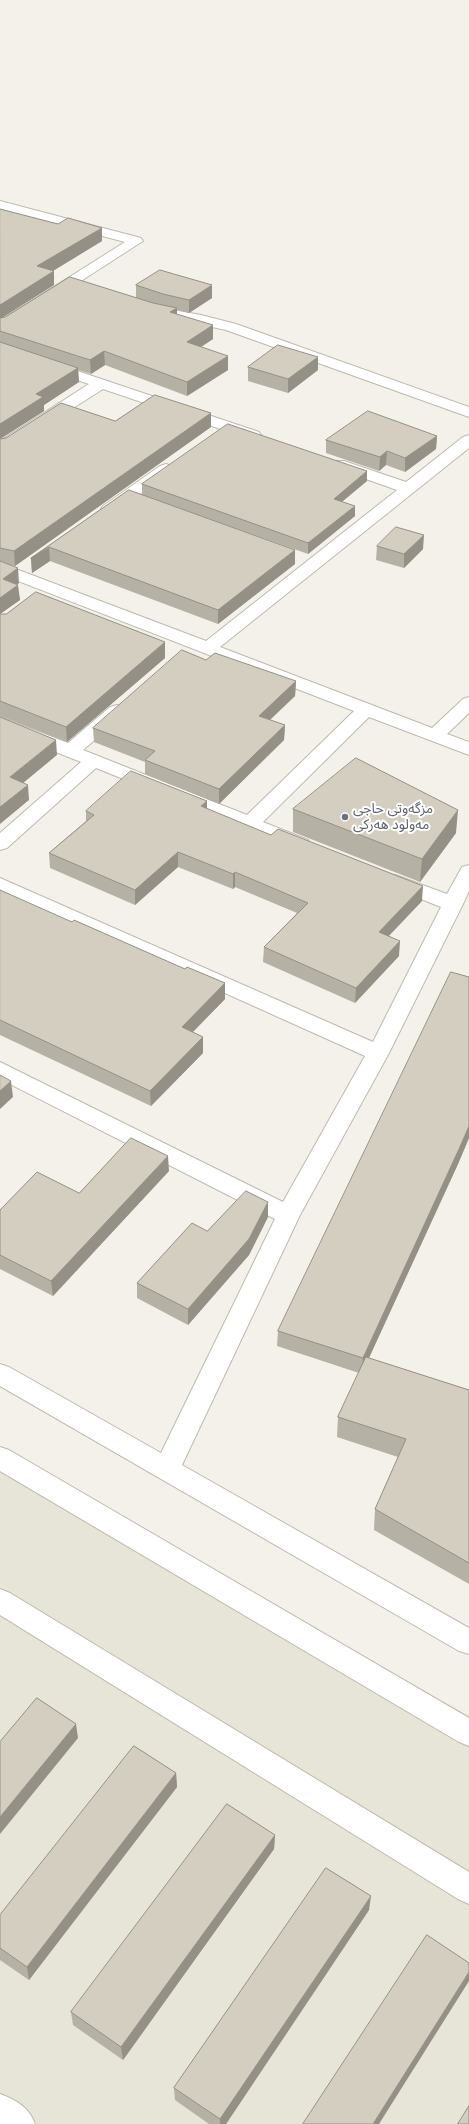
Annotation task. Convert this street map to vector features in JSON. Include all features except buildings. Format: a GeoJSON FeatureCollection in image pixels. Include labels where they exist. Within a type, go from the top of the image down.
{"type":"FeatureCollection","features":[{"type":"Feature","properties":{"kind":"street"},"geometry":{"type":"LineString","coordinates":[[0,204],[136,241],[0,327]]}},
{"type":"Feature","properties":{"kind":"street"},"geometry":{"type":"LineString","coordinates":[[72,282],[86,286]]}},
{"type":"Feature","properties":{"kind":"street"},"geometry":{"type":"LineString","coordinates":[[150,309],[176,316],[201,319],[231,327],[469,412]]}},
{"type":"Feature","properties":{"kind":"street"},"geometry":{"type":"LineString","coordinates":[[0,349],[100,384],[220,430],[271,441]]}},
{"type":"Feature","properties":{"kind":"street"},"geometry":{"type":"LineString","coordinates":[[0,448],[100,384]]}},
{"type":"Feature","properties":{"kind":"street"},"geometry":{"type":"LineString","coordinates":[[196,649],[306,560],[407,488],[469,440]]}},
{"type":"Feature","properties":{"kind":"street"},"geometry":{"type":"LineString","coordinates":[[323,459],[407,488]]}},
{"type":"Feature","properties":{"kind":"street"},"geometry":{"type":"LineString","coordinates":[[95,519],[135,499],[176,461]]}},
{"type":"Feature","properties":{"kind":"street"},"geometry":{"type":"LineString","coordinates":[[0,568],[23,570],[44,592],[469,749]]}},
{"type":"Feature","properties":{"kind":"street"},"geometry":{"type":"LineString","coordinates":[[69,752],[129,700]]}},
{"type":"Feature","properties":{"kind":"street"},"geometry":{"type":"LineString","coordinates":[[434,736],[469,703]]}},
{"type":"Feature","properties":{"kind":"street"},"geometry":{"type":"LineString","coordinates":[[250,824],[366,710]]}},
{"type":"Feature","properties":{"kind":"street"},"geometry":{"type":"LineString","coordinates":[[0,723],[92,762],[316,850]]}},
{"type":"Feature","properties":{"kind":"street"},"geometry":{"type":"LineString","coordinates":[[0,844],[92,762]]}},
{"type":"Feature","properties":{"kind":"street"},"geometry":{"type":"LineString","coordinates":[[167,1470],[288,1215],[378,1053],[469,871]]}},
{"type":"Feature","properties":{"kind":"street"},"geometry":{"type":"LineString","coordinates":[[381,875],[453,904]]}},
{"type":"Feature","properties":{"kind":"street"},"geometry":{"type":"LineString","coordinates":[[0,884],[378,1053]]}},
{"type":"Feature","properties":{"kind":"street"},"geometry":{"type":"LineString","coordinates":[[0,1070],[288,1215]]}},
{"type":"Feature","properties":{"kind":"street"},"geometry":{"type":"LineString","coordinates":[[0,1374],[469,1642]]}},
{"type":"Feature","properties":{"kind":"street"},"geometry":{"type":"LineString","coordinates":[[0,1458],[469,1733]]}},
{"type":"Feature","properties":{"kind":"street"},"geometry":{"type":"LineString","coordinates":[[0,1601],[469,1889]]}},
{"type":"Feature","properties":{"kind":"street"},"geometry":{"type":"LineString","coordinates":[[0,2110],[19,2124]]}},
{"type":"Feature","properties":{"kind":"shaded area"},"geometry":{"type":"Polygon","coordinates":[[[0,1451],[469,1716],[469,2124],[0,2124],[0,1451]]]}},
{"type":"Feature","properties":{"kind":"place","name":"مزگەوتی حاجی مەولود هەرکی"},"geometry":{"type":"Point","coordinates":[345,817]}}]}
